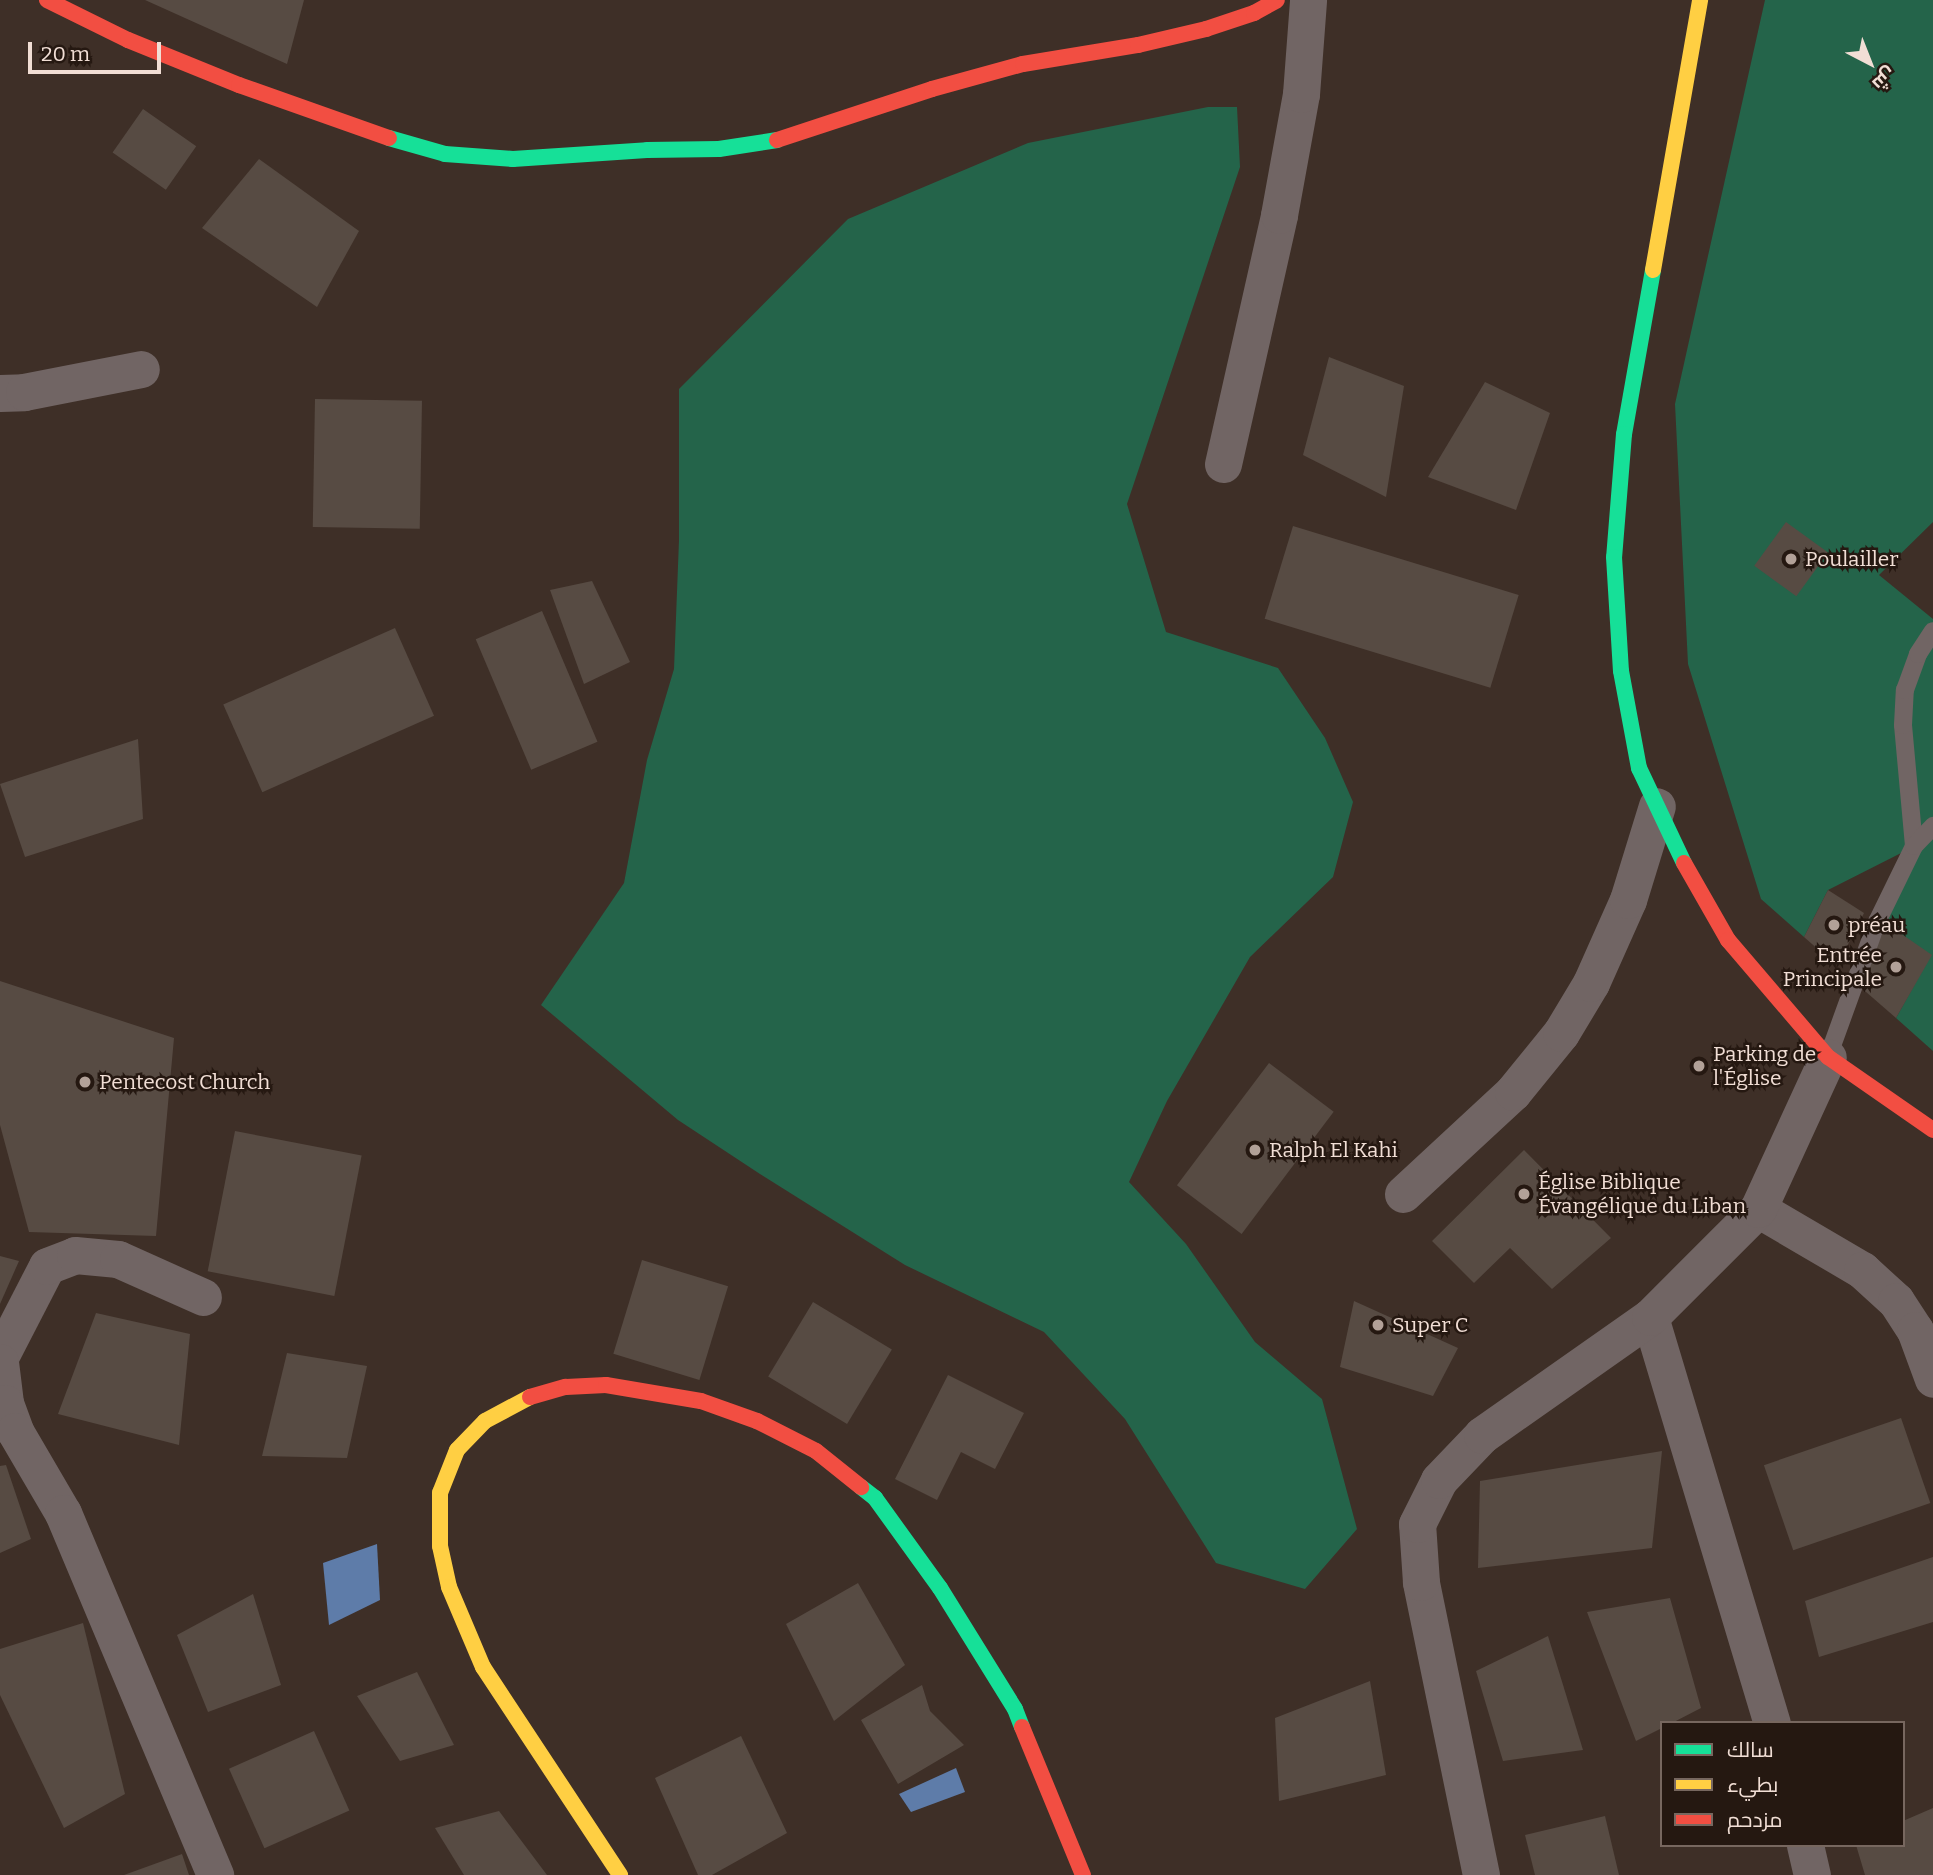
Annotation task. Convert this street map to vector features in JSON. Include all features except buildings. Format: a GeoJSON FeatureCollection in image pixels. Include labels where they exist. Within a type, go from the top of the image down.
{"type":"FeatureCollection","features":[{"type":"Feature","properties":{"kind":"street"},"geometry":{"type":"LineString","coordinates":[[47,0],[128,40],[239,85],[400,142],[445,154],[513,159],[647,150],[719,149],[784,139],[932,89],[1023,64],[1138,45],[1206,29],[1254,13],[1277,0]]}},
{"type":"Feature","properties":{"kind":"street"},"geometry":{"type":"LineString","coordinates":[[1223,464],[1279,215],[1301,94],[1308,0]]}},
{"type":"Feature","properties":{"kind":"street"},"geometry":{"type":"LineString","coordinates":[[1700,0],[1624,434],[1614,557],[1621,671],[1639,768],[1675,846],[1728,940],[1828,1057],[1933,1130]]}},
{"type":"Feature","properties":{"kind":"street"},"geometry":{"type":"LineString","coordinates":[[0,393],[24,392],[141,369]]}},
{"type":"Feature","properties":{"kind":"street"},"geometry":{"type":"LineString","coordinates":[[1403,1194],[1514,1092],[1561,1033],[1591,983],[1628,900],[1657,806]]}},
{"type":"Feature","properties":{"kind":"street"},"geometry":{"type":"LineString","coordinates":[[1481,1875],[1420,1582],[1417,1524],[1439,1480],[1482,1435],[1650,1317],[1758,1209],[1828,1057]]}},
{"type":"Feature","properties":{"kind":"street"},"geometry":{"type":"LineString","coordinates":[[1758,1209],[1862,1270],[1896,1301],[1914,1331],[1933,1379]]}},
{"type":"Feature","properties":{"kind":"street"},"geometry":{"type":"LineString","coordinates":[[203,1297],[118,1259],[75,1255],[47,1266],[0,1359],[5,1403],[15,1431],[63,1513],[215,1875]]}},
{"type":"Feature","properties":{"kind":"street"},"geometry":{"type":"LineString","coordinates":[[1650,1317],[1771,1721]]}},
{"type":"Feature","properties":{"kind":"street"},"geometry":{"type":"LineString","coordinates":[[620,1875],[484,1667],[449,1587],[440,1546],[440,1493],[457,1450],[485,1421],[522,1399],[566,1387],[606,1385],[653,1391],[701,1401],[757,1421],[816,1451],[875,1498],[940,1588],[1015,1709],[1083,1875]]}},
{"type":"Feature","properties":{"kind":"street"},"geometry":{"type":"LineString","coordinates":[[1805,1847],[1812,1875]]}},
{"type":"Feature","properties":{"kind":"lane"},"geometry":{"type":"LineString","coordinates":[[1914,846],[1903,725],[1905,690],[1918,654],[1933,631]]}},
{"type":"Feature","properties":{"kind":"lane"},"geometry":{"type":"LineString","coordinates":[[1828,1057],[1877,922],[1914,846],[1933,826]]}},
{"type":"Feature","properties":{"kind":"green space"},"geometry":{"type":"Polygon","coordinates":[[[1765,0],[1933,0],[1933,522],[1879,575],[1933,619],[1933,1051],[1896,1018],[1931,955],[1877,922],[1913,847],[1828,890],[1804,937],[1761,899],[1688,664],[1675,404],[1765,0]]]}},
{"type":"Feature","properties":{"kind":"green space"},"geometry":{"type":"Polygon","coordinates":[[[1208,107],[1237,107],[1240,167],[1127,504],[1166,632],[1278,668],[1325,738],[1353,802],[1333,877],[1250,957],[1167,1101],[1129,1182],[1186,1244],[1255,1342],[1322,1399],[1357,1529],[1305,1589],[1216,1563],[1125,1419],[1044,1332],[905,1265],[760,1174],[678,1120],[541,1005],[624,883],[647,760],[674,669],[679,540],[679,389],[848,219],[1028,143],[1208,107]]]}},
{"type":"Feature","properties":{"kind":"water"},"geometry":{"type":"Polygon","coordinates":[[[377,1544],[380,1600],[329,1625],[323,1563],[377,1544]]]}},
{"type":"Feature","properties":{"kind":"water"},"geometry":{"type":"Polygon","coordinates":[[[956,1768],[965,1792],[911,1812],[899,1794],[956,1768]]]}},
{"type":"Feature","properties":{"kind":"traffic: fast"},"geometry":{"type":"LineString","coordinates":[[389,138],[445,154],[513,159],[647,150],[719,149],[777,140]]}},
{"type":"Feature","properties":{"kind":"traffic: fast"},"geometry":{"type":"LineString","coordinates":[[1653,270],[1624,434],[1614,557],[1621,671],[1639,768],[1684,863]]}},
{"type":"Feature","properties":{"kind":"traffic: fast"},"geometry":{"type":"LineString","coordinates":[[861,1487],[875,1498],[940,1588],[1015,1709],[1022,1727]]}},
{"type":"Feature","properties":{"kind":"traffic: slow"},"geometry":{"type":"LineString","coordinates":[[1653,270],[1700,0]]}},
{"type":"Feature","properties":{"kind":"traffic: slow"},"geometry":{"type":"LineString","coordinates":[[530,1397],[485,1421],[457,1450],[440,1493],[440,1546],[449,1587],[483,1667],[620,1875]]}},
{"type":"Feature","properties":{"kind":"traffic: jam"},"geometry":{"type":"LineString","coordinates":[[47,0],[128,40],[239,85],[389,138]]}},
{"type":"Feature","properties":{"kind":"traffic: jam"},"geometry":{"type":"LineString","coordinates":[[777,140],[932,89],[1023,64],[1138,45],[1206,29],[1254,13],[1277,0]]}},
{"type":"Feature","properties":{"kind":"traffic: jam"},"geometry":{"type":"LineString","coordinates":[[1684,863],[1728,940],[1828,1057],[1933,1130]]}},
{"type":"Feature","properties":{"kind":"traffic: jam"},"geometry":{"type":"LineString","coordinates":[[530,1397],[566,1387],[606,1385],[701,1401],[757,1421],[816,1451],[861,1487]]}},
{"type":"Feature","properties":{"kind":"traffic: jam"},"geometry":{"type":"LineString","coordinates":[[1022,1727],[1083,1875]]}},
{"type":"Feature","properties":{"kind":"place","name":"Poulailler"},"geometry":{"type":"Point","coordinates":[1791,559]}},
{"type":"Feature","properties":{"kind":"place","name":"préau"},"geometry":{"type":"Point","coordinates":[1834,925]}},
{"type":"Feature","properties":{"kind":"place","name":"Entrée Principale"},"geometry":{"type":"Point","coordinates":[1896,967]}},
{"type":"Feature","properties":{"kind":"place","name":"Parking de l'Église"},"geometry":{"type":"Point","coordinates":[1699,1066]}},
{"type":"Feature","properties":{"kind":"place","name":"Pentecost Church"},"geometry":{"type":"Point","coordinates":[85,1082]}},
{"type":"Feature","properties":{"kind":"place","name":"Ralph El Kahi"},"geometry":{"type":"Point","coordinates":[1255,1150]}},
{"type":"Feature","properties":{"kind":"place","name":"Église Biblique Évangélique du Liban"},"geometry":{"type":"Point","coordinates":[1524,1194]}},
{"type":"Feature","properties":{"kind":"place","name":"Super C"},"geometry":{"type":"Point","coordinates":[1378,1325]}}]}
